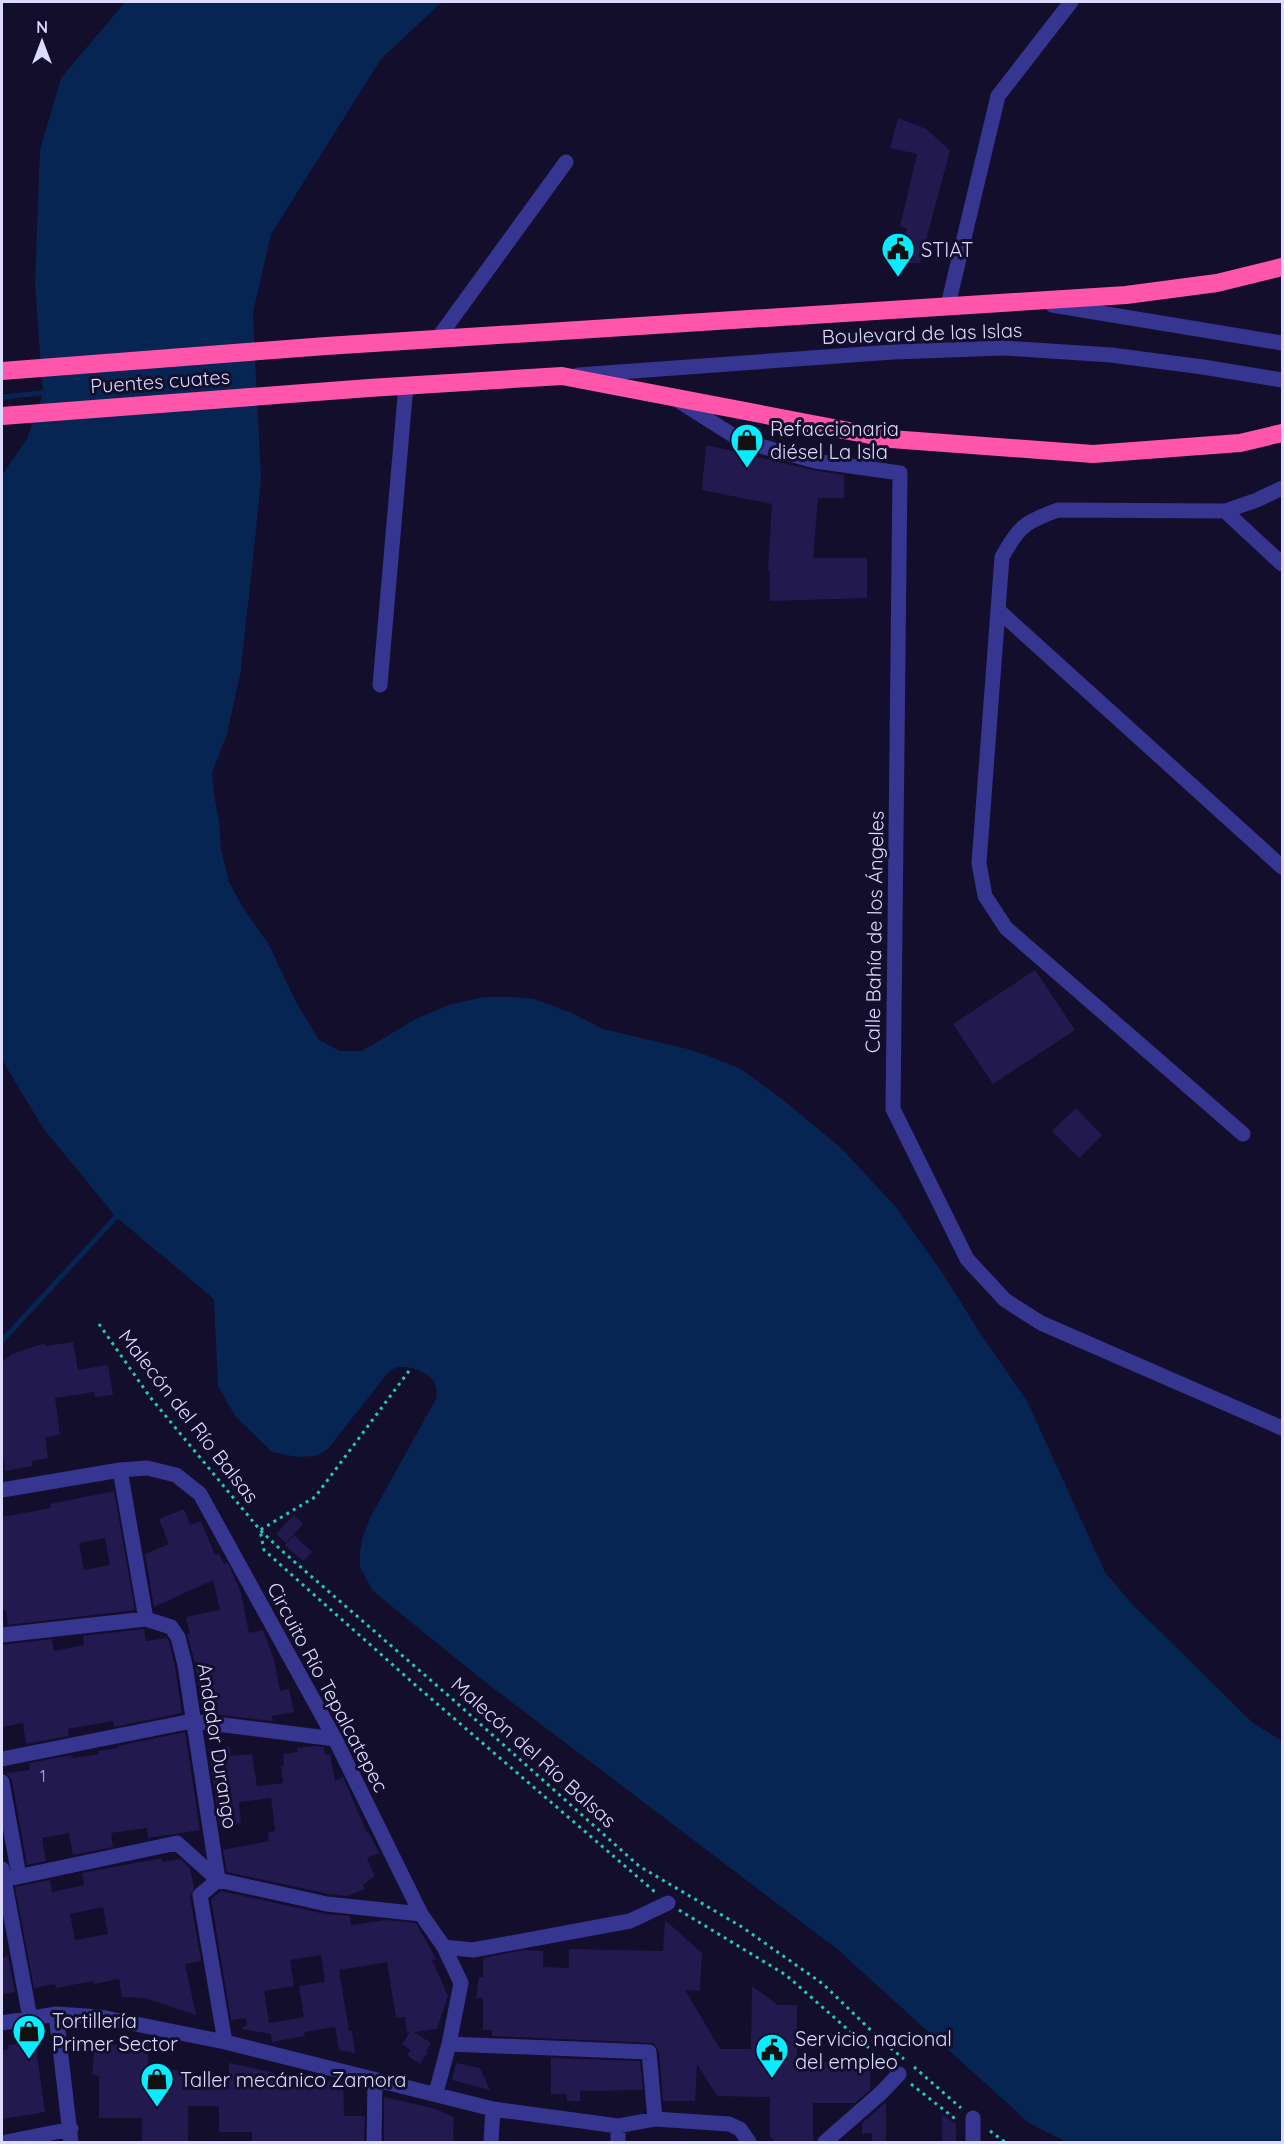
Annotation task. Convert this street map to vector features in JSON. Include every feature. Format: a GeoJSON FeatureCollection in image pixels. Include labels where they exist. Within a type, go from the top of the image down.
{"type":"FeatureCollection","features":[{"type":"Feature","properties":{"kind":"highway","name":"Puentes cuates"},"geometry":{"type":"LineString","coordinates":[[2,371],[438,338],[1126,295],[1217,283],[1282,267]]}},
{"type":"Feature","properties":{"kind":"highway","name":"Puentes cuates"},"geometry":{"type":"LineString","coordinates":[[2,416],[322,391],[562,376],[891,439],[1093,454],[1240,443],[1282,433]]}},
{"type":"Feature","properties":{"kind":"street"},"geometry":{"type":"LineString","coordinates":[[948,305],[998,96],[1071,2]]}},
{"type":"Feature","properties":{"kind":"street"},"geometry":{"type":"LineString","coordinates":[[438,338],[566,162]]}},
{"type":"Feature","properties":{"kind":"street","name":"Boulevard de las Islas"},"geometry":{"type":"LineString","coordinates":[[1027,300],[1282,343]]}},
{"type":"Feature","properties":{"kind":"street","name":"Boulevard de las Islas"},"geometry":{"type":"LineString","coordinates":[[562,376],[893,352],[1004,348],[1111,355],[1282,380]]}},
{"type":"Feature","properties":{"kind":"street"},"geometry":{"type":"LineString","coordinates":[[380,685],[406,385]]}},
{"type":"Feature","properties":{"kind":"street","name":"Calle Bahía de los Ángeles"},"geometry":{"type":"LineString","coordinates":[[671,396],[742,441],[815,461],[900,473],[893,1109],[967,1259],[1005,1300],[1041,1323],[1282,1428]]}},
{"type":"Feature","properties":{"kind":"street"},"geometry":{"type":"LineString","coordinates":[[1243,1134],[1006,928],[985,896],[979,863],[1002,558],[1015,533],[1035,519],[1058,510],[1225,512],[1282,488]]}},
{"type":"Feature","properties":{"kind":"street"},"geometry":{"type":"LineString","coordinates":[[1225,512],[1282,564]]}},
{"type":"Feature","properties":{"kind":"street"},"geometry":{"type":"LineString","coordinates":[[998,610],[1282,867]]}},
{"type":"Feature","properties":{"kind":"street","name":"Circuito Río Tepalcatepec"},"geometry":{"type":"LineString","coordinates":[[2,1490],[120,1470],[147,1468],[176,1475],[200,1494],[335,1739],[421,1914],[444,1947],[461,1983],[449,2044],[436,2093]]}},
{"type":"Feature","properties":{"kind":"street"},"geometry":{"type":"LineString","coordinates":[[2,1635],[146,1619],[120,1470]]}},
{"type":"Feature","properties":{"kind":"street","name":"Andador Durango"},"geometry":{"type":"LineString","coordinates":[[146,1619],[171,1627],[178,1637],[185,1665],[218,1880]]}},
{"type":"Feature","properties":{"kind":"street"},"geometry":{"type":"LineString","coordinates":[[2,1759],[192,1721],[335,1739]]}},
{"type":"Feature","properties":{"kind":"street"},"geometry":{"type":"LineString","coordinates":[[2,1782],[19,1876]]}},
{"type":"Feature","properties":{"kind":"street"},"geometry":{"type":"LineString","coordinates":[[30,2018],[2,1875],[19,1876],[177,1843],[218,1880],[327,1904],[421,1914]]}},
{"type":"Feature","properties":{"kind":"street"},"geometry":{"type":"LineString","coordinates":[[218,1880],[200,1895],[225,2042]]}},
{"type":"Feature","properties":{"kind":"street"},"geometry":{"type":"LineString","coordinates":[[444,1947],[473,1950],[630,1921],[668,1903]]}},
{"type":"Feature","properties":{"kind":"street"},"geometry":{"type":"LineString","coordinates":[[6,2142],[71,2136],[56,2014]]}},
{"type":"Feature","properties":{"kind":"street"},"geometry":{"type":"LineString","coordinates":[[2,2023],[56,2014],[101,2017],[225,2042],[493,2109],[618,2127],[655,2119],[729,2124],[740,2129],[749,2142]]}},
{"type":"Feature","properties":{"kind":"street"},"geometry":{"type":"LineString","coordinates":[[449,2044],[649,2052],[655,2119]]}},
{"type":"Feature","properties":{"kind":"street"},"geometry":{"type":"LineString","coordinates":[[825,2142],[881,2093],[899,2074]]}},
{"type":"Feature","properties":{"kind":"street"},"geometry":{"type":"LineString","coordinates":[[374,2142],[375,2080]]}},
{"type":"Feature","properties":{"kind":"street"},"geometry":{"type":"LineString","coordinates":[[491,2142],[493,2109]]}},
{"type":"Feature","properties":{"kind":"street"},"geometry":{"type":"LineString","coordinates":[[618,2127],[618,2142]]}},
{"type":"Feature","properties":{"kind":"path","name":"Malecón del Río Balsas"},"geometry":{"type":"LineString","coordinates":[[99,1324],[150,1397],[260,1530],[639,1866],[742,1927],[823,1984],[973,2131],[1005,2142]]}},
{"type":"Feature","properties":{"kind":"path"},"geometry":{"type":"LineString","coordinates":[[408,1371],[315,1497],[260,1530],[264,1550],[413,1683],[668,1903],[786,1975],[899,2074],[973,2131]]}},
{"type":"Feature","properties":{"kind":"water"},"geometry":{"type":"Polygon","coordinates":[[[125,2],[442,2],[381,59],[271,234],[253,313],[261,480],[252,568],[240,675],[227,734],[212,773],[221,849],[229,882],[242,906],[269,945],[296,1002],[319,1040],[340,1051],[362,1051],[416,1019],[448,1005],[484,997],[534,999],[569,1012],[603,1029],[688,1049],[741,1069],[782,1099],[841,1148],[896,1207],[1027,1401],[1105,1572],[1131,1603],[1253,1723],[1282,1741],[1282,2142],[1067,2142],[1029,2123],[837,1949],[480,1678],[373,1591],[360,1567],[362,1539],[370,1518],[437,1397],[434,1382],[427,1375],[416,1370],[404,1367],[392,1369],[327,1450],[315,1456],[297,1457],[272,1452],[235,1416],[218,1386],[214,1299],[116,1217],[43,1128],[4,1063],[2,1055],[2,475],[27,439],[43,393],[35,284],[40,150],[61,78],[125,2]]]}},
{"type":"Feature","properties":{"kind":"building"},"geometry":{"type":"Polygon","coordinates":[[[898,118],[926,129],[950,150],[920,263],[899,263],[907,228],[900,227],[917,154],[890,148],[898,118]]]}},
{"type":"Feature","properties":{"kind":"building"},"geometry":{"type":"Polygon","coordinates":[[[706,445],[844,475],[844,498],[818,498],[813,558],[867,558],[867,598],[770,601],[770,571],[768,571],[772,504],[702,490],[706,445]]]}},
{"type":"Feature","properties":{"kind":"building"},"geometry":{"type":"Polygon","coordinates":[[[1035,970],[1075,1030],[993,1084],[953,1024],[1035,970]]]}},
{"type":"Feature","properties":{"kind":"building"},"geometry":{"type":"Polygon","coordinates":[[[1076,1108],[1102,1135],[1079,1158],[1052,1131],[1076,1108]]]}},
{"type":"Feature","properties":{"kind":"building"},"geometry":{"type":"Polygon","coordinates":[[[73,1342],[78,1370],[108,1365],[113,1395],[95,1397],[94,1392],[55,1398],[60,1435],[45,1437],[48,1458],[32,1461],[33,1466],[5,1471],[2,1450],[2,1362],[12,1354],[45,1343],[45,1346],[73,1342]]]}},
{"type":"Feature","properties":{"kind":"building"},"geometry":{"type":"Polygon","coordinates":[[[114,1491],[135,1610],[8,1625],[6,1610],[2,1611],[2,1517],[51,1508],[50,1504],[114,1491]],[[105,1538],[79,1543],[84,1570],[110,1565],[105,1538]]]}},
{"type":"Feature","properties":{"kind":"building"},"geometry":{"type":"Polygon","coordinates":[[[184,1509],[190,1525],[201,1521],[215,1555],[219,1554],[224,1564],[227,1562],[241,1593],[249,1633],[263,1630],[274,1660],[280,1691],[289,1689],[294,1712],[271,1716],[273,1721],[202,1712],[195,1663],[187,1634],[190,1633],[186,1617],[220,1610],[213,1580],[154,1607],[145,1554],[169,1544],[159,1519],[184,1509]]]}},
{"type":"Feature","properties":{"kind":"building"},"geometry":{"type":"Polygon","coordinates":[[[294,1515],[303,1524],[286,1543],[276,1534],[294,1515]]]}},
{"type":"Feature","properties":{"kind":"building"},"geometry":{"type":"Polygon","coordinates":[[[294,1535],[312,1552],[303,1561],[285,1545],[294,1535]]]}},
{"type":"Feature","properties":{"kind":"building"},"geometry":{"type":"Polygon","coordinates":[[[144,1629],[146,1641],[167,1638],[169,1641],[182,1713],[114,1727],[113,1721],[68,1729],[69,1736],[26,1744],[23,1723],[2,1727],[2,1645],[52,1639],[54,1651],[84,1645],[83,1636],[144,1629]]]}},
{"type":"Feature","properties":{"kind":"building"},"geometry":{"type":"Polygon","coordinates":[[[185,1732],[200,1830],[148,1838],[147,1828],[111,1833],[113,1847],[73,1855],[69,1833],[42,1838],[46,1861],[27,1865],[12,1780],[6,1773],[30,1770],[29,1763],[72,1755],[73,1758],[99,1754],[98,1751],[185,1732]]]}},
{"type":"Feature","properties":{"kind":"building"},"geometry":{"type":"Polygon","coordinates":[[[230,1747],[231,1756],[252,1754],[257,1786],[283,1783],[281,1766],[284,1766],[283,1754],[298,1752],[297,1748],[324,1747],[325,1755],[330,1754],[335,1781],[343,1777],[367,1833],[379,1853],[367,1858],[375,1876],[363,1885],[365,1889],[347,1896],[227,1872],[223,1850],[269,1841],[268,1832],[275,1831],[271,1798],[239,1802],[241,1823],[220,1827],[208,1749],[230,1747]]]}},
{"type":"Feature","properties":{"kind":"building"},"geometry":{"type":"Polygon","coordinates":[[[162,1858],[162,1862],[180,1859],[190,1868],[194,1888],[190,1897],[201,1961],[185,1964],[196,2015],[145,1998],[122,1997],[119,1979],[94,1984],[93,1981],[56,1988],[55,1984],[34,1988],[15,1887],[50,1880],[52,1892],[84,1885],[82,1873],[162,1858]],[[103,1907],[70,1914],[75,1940],[108,1934],[103,1907]]]}},
{"type":"Feature","properties":{"kind":"building"},"geometry":{"type":"Polygon","coordinates":[[[221,1891],[325,1914],[350,1916],[351,1925],[386,1920],[416,1923],[436,1959],[432,1960],[448,1996],[437,2029],[414,2032],[431,2043],[420,2064],[407,2055],[410,2050],[402,2044],[410,2032],[407,2033],[405,2017],[396,2018],[387,1962],[339,1970],[355,2053],[339,2050],[335,2027],[304,2032],[305,2036],[272,2042],[271,2034],[242,2029],[247,2026],[246,2018],[231,2020],[211,1899],[221,1891]],[[321,1955],[290,1960],[294,1986],[264,1991],[269,2023],[304,2017],[299,1986],[325,1982],[321,1955]]]}},
{"type":"Feature","properties":{"kind":"building"},"geometry":{"type":"Polygon","coordinates":[[[665,1920],[702,1953],[700,1991],[685,1990],[720,2049],[751,2049],[752,1986],[778,2005],[797,2005],[797,2062],[828,2062],[828,2068],[870,2068],[870,2090],[855,2103],[813,2103],[813,2142],[773,2142],[773,2138],[770,2138],[770,2097],[717,2096],[697,2064],[695,2101],[663,2101],[659,2051],[653,2043],[492,2036],[492,2030],[483,2030],[483,1998],[476,1998],[479,1977],[483,1977],[483,1958],[524,1950],[543,1951],[543,1967],[569,1968],[569,1949],[663,1951],[665,1920]]]}},
{"type":"Feature","properties":{"kind":"building"},"geometry":{"type":"Polygon","coordinates":[[[8,1956],[15,1992],[2,1994],[2,1958],[8,1956]]]}},
{"type":"Feature","properties":{"kind":"building"},"geometry":{"type":"Polygon","coordinates":[[[35,2041],[45,2112],[2,2119],[2,2051],[9,2049],[8,2045],[35,2041]]]}},
{"type":"Feature","properties":{"kind":"building"},"geometry":{"type":"Polygon","coordinates":[[[95,2044],[148,2046],[148,2067],[184,2071],[182,2090],[229,2089],[229,2063],[275,2073],[275,2084],[343,2082],[344,2116],[365,2116],[364,2142],[252,2142],[252,2132],[219,2132],[219,2106],[188,2106],[188,2142],[142,2142],[142,2118],[99,2118],[99,2076],[92,2075],[95,2044]]]}},
{"type":"Feature","properties":{"kind":"building"},"geometry":{"type":"Polygon","coordinates":[[[551,2058],[640,2061],[643,2090],[580,2091],[580,2101],[567,2101],[567,2094],[551,2094],[551,2058]]]}},
{"type":"Feature","properties":{"kind":"building"},"geometry":{"type":"Polygon","coordinates":[[[456,2063],[480,2068],[490,2090],[452,2080],[456,2063]]]}},
{"type":"Feature","properties":{"kind":"building"},"geometry":{"type":"Polygon","coordinates":[[[384,2097],[432,2108],[454,2117],[453,2142],[384,2142],[384,2097]]]}},
{"type":"Feature","properties":{"kind":"building"},"geometry":{"type":"Polygon","coordinates":[[[886,2102],[886,2142],[872,2142],[872,2133],[862,2134],[862,2123],[886,2102]]]}},
{"type":"Feature","properties":{"kind":"building"},"geometry":{"type":"Polygon","coordinates":[[[942,2115],[956,2124],[956,2142],[942,2142],[942,2115]]]}},
{"type":"Feature","properties":{"kind":"waterway"},"geometry":{"type":"LineString","coordinates":[[2,397],[43,393]]}},
{"type":"Feature","properties":{"kind":"waterway"},"geometry":{"type":"LineString","coordinates":[[2,1341],[116,1217],[122,1215]]}},
{"type":"Feature","properties":{"kind":"place","name":"STIAT"},"geometry":{"type":"Point","coordinates":[898,278]}},
{"type":"Feature","properties":{"kind":"place","name":"Refaccionaria diésel La Isla"},"geometry":{"type":"Point","coordinates":[747,469]}},
{"type":"Feature","properties":{"kind":"place","name":"Tortillería Primer Sector"},"geometry":{"type":"Point","coordinates":[29,2060]}},
{"type":"Feature","properties":{"kind":"place","name":"Servicio nacional del empleo"},"geometry":{"type":"Point","coordinates":[772,2079]}},
{"type":"Feature","properties":{"kind":"place","name":"Taller mecánico Zamora"},"geometry":{"type":"Point","coordinates":[157,2108]}}]}
